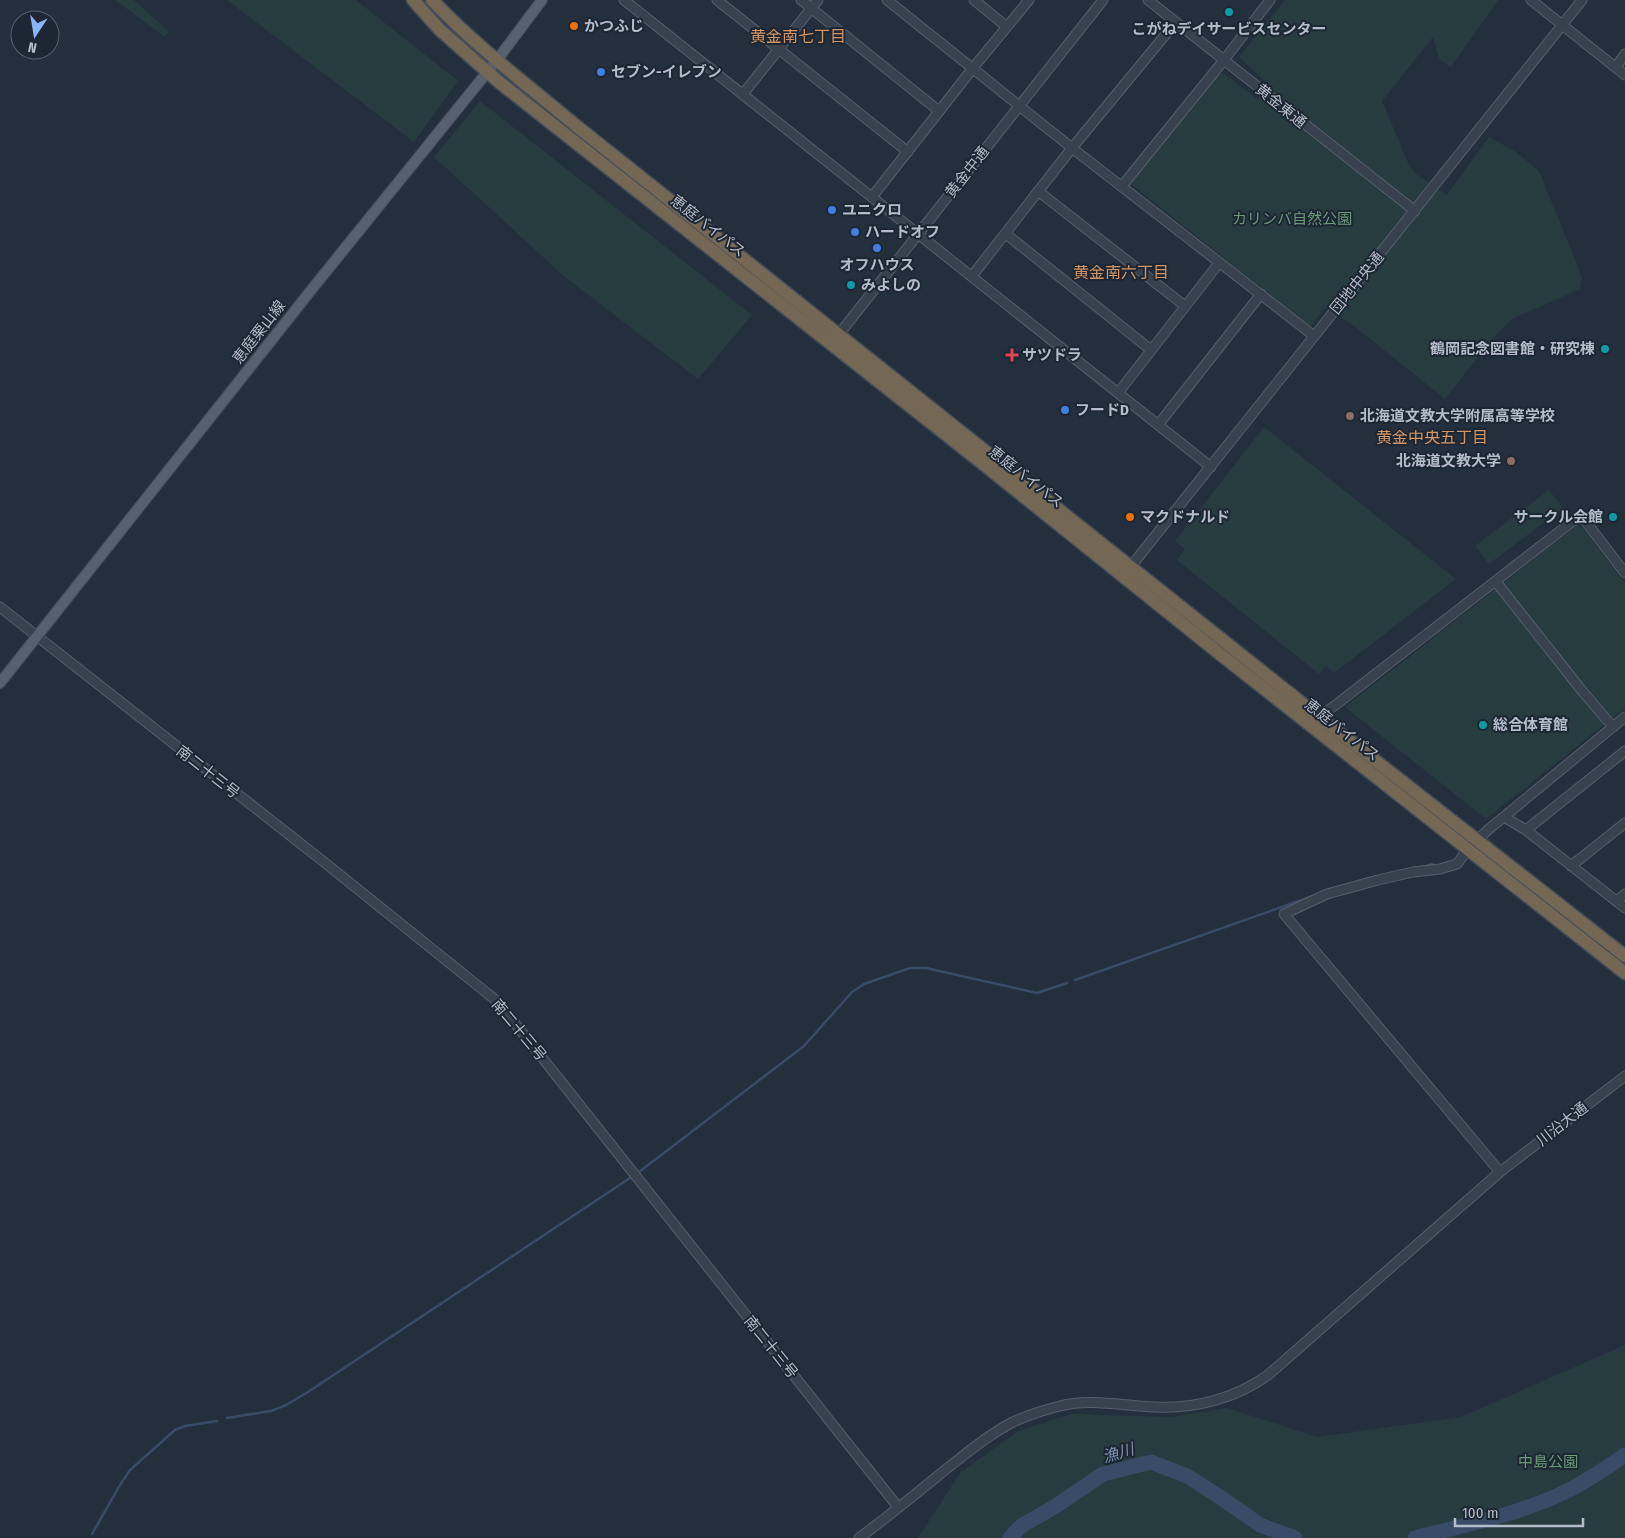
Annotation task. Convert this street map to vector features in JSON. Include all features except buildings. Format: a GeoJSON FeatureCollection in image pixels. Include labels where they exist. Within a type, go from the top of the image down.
{"type":"FeatureCollection","features":[{"type":"Feature","properties":{"kind":"highway","name":"恵庭バイパス"},"geometry":{"type":"LineString","coordinates":[[413,0],[440,30],[486,71],[834,339],[1473,844],[1625,956]]}},
{"type":"Feature","properties":{"kind":"highway","name":"恵庭バイパス"},"geometry":{"type":"LineString","coordinates":[[432,0],[449,19],[497,60],[834,339]]}},
{"type":"Feature","properties":{"kind":"highway","name":"恵庭バイパス"},"geometry":{"type":"LineString","coordinates":[[1128,571],[1320,717],[1625,973]]}},
{"type":"Feature","properties":{"kind":"main road","name":"恵庭栗山線"},"geometry":{"type":"LineString","coordinates":[[0,683],[486,71],[497,60],[542,0]]}},
{"type":"Feature","properties":{"kind":"street"},"geometry":{"type":"LineString","coordinates":[[717,0],[908,152]]}},
{"type":"Feature","properties":{"kind":"street"},"geometry":{"type":"LineString","coordinates":[[801,0],[939,111]]}},
{"type":"Feature","properties":{"kind":"street"},"geometry":{"type":"LineString","coordinates":[[743,94],[818,0]]}},
{"type":"Feature","properties":{"kind":"street"},"geometry":{"type":"LineString","coordinates":[[887,0],[1072,148],[1314,336]]}},
{"type":"Feature","properties":{"kind":"street"},"geometry":{"type":"LineString","coordinates":[[974,0],[1007,27]]}},
{"type":"Feature","properties":{"kind":"street"},"geometry":{"type":"LineString","coordinates":[[872,197],[1029,0]]}},
{"type":"Feature","properties":{"kind":"street","name":"黄金中通"},"geometry":{"type":"LineString","coordinates":[[834,339],[1103,0]]}},
{"type":"Feature","properties":{"kind":"street","name":"黄金東通"},"geometry":{"type":"LineString","coordinates":[[1148,0],[1414,212]]}},
{"type":"Feature","properties":{"kind":"street"},"geometry":{"type":"LineString","coordinates":[[1122,186],[1270,0]]}},
{"type":"Feature","properties":{"kind":"street"},"geometry":{"type":"LineString","coordinates":[[1531,0],[1625,75]]}},
{"type":"Feature","properties":{"kind":"street","name":"団地中央通"},"geometry":{"type":"LineString","coordinates":[[1128,571],[1582,0]]}},
{"type":"Feature","properties":{"kind":"street"},"geometry":{"type":"LineString","coordinates":[[626,1],[1211,467]]}},
{"type":"Feature","properties":{"kind":"street"},"geometry":{"type":"LineString","coordinates":[[972,276],[1072,148],[1176,22]]}},
{"type":"Feature","properties":{"kind":"street"},"geometry":{"type":"LineString","coordinates":[[1616,67],[1625,54]]}},
{"type":"Feature","properties":{"kind":"street"},"geometry":{"type":"LineString","coordinates":[[1038,191],[1185,306]]}},
{"type":"Feature","properties":{"kind":"street"},"geometry":{"type":"LineString","coordinates":[[1006,234],[1151,350]]}},
{"type":"Feature","properties":{"kind":"street"},"geometry":{"type":"LineString","coordinates":[[1118,393],[1219,263]]}},
{"type":"Feature","properties":{"kind":"street"},"geometry":{"type":"LineString","coordinates":[[1158,425],[1261,294]]}},
{"type":"Feature","properties":{"kind":"street"},"geometry":{"type":"LineString","coordinates":[[1320,717],[1573,521],[1583,518],[1625,573]]}},
{"type":"Feature","properties":{"kind":"street"},"geometry":{"type":"LineString","coordinates":[[1496,582],[1613,727]]}},
{"type":"Feature","properties":{"kind":"street","name":"南二十三号"},"geometry":{"type":"LineString","coordinates":[[0,608],[324,862],[498,1002],[898,1507]]}},
{"type":"Feature","properties":{"kind":"street"},"geometry":{"type":"LineString","coordinates":[[1500,1172],[1284,914],[1327,894],[1378,880],[1413,872],[1440,869],[1457,864],[1473,844],[1504,816],[1625,718]]}},
{"type":"Feature","properties":{"kind":"street"},"geometry":{"type":"LineString","coordinates":[[1526,830],[1625,751]]}},
{"type":"Feature","properties":{"kind":"street"},"geometry":{"type":"LineString","coordinates":[[1504,816],[1526,830],[1625,908]]}},
{"type":"Feature","properties":{"kind":"street"},"geometry":{"type":"LineString","coordinates":[[1571,866],[1625,823]]}},
{"type":"Feature","properties":{"kind":"street"},"geometry":{"type":"LineString","coordinates":[[1616,901],[1625,894]]}},
{"type":"Feature","properties":{"kind":"street","name":"川沿大通"},"geometry":{"type":"LineString","coordinates":[[860,1538],[993,1433],[1039,1412],[1063,1405],[1089,1403],[1176,1407],[1202,1404],[1229,1397],[1248,1388],[1268,1375],[1500,1172],[1625,1076]]}},
{"type":"Feature","properties":{"kind":"green space"},"geometry":{"type":"Polygon","coordinates":[[[115,0],[134,0],[169,32],[165,37],[115,0]]]}},
{"type":"Feature","properties":{"kind":"green space"},"geometry":{"type":"Polygon","coordinates":[[[227,0],[356,0],[458,81],[414,142],[227,0]]]}},
{"type":"Feature","properties":{"kind":"green space","name":"カリンバ自然公園"},"geometry":{"type":"Polygon","coordinates":[[[1285,0],[1498,0],[1451,67],[1439,59],[1433,37],[1382,101],[1409,165],[1417,175],[1447,195],[1489,137],[1516,152],[1539,171],[1582,277],[1580,289],[1512,319],[1493,338],[1445,399],[1349,322],[1325,308],[1310,327],[1130,183],[1217,73],[1223,73],[1257,99],[1269,85],[1239,57],[1285,0]]]}},
{"type":"Feature","properties":{"kind":"green space"},"geometry":{"type":"Polygon","coordinates":[[[480,101],[752,315],[698,379],[565,277],[434,157],[480,101]]]}},
{"type":"Feature","properties":{"kind":"green space"},"geometry":{"type":"Polygon","coordinates":[[[1264,427],[1456,579],[1334,673],[1326,666],[1319,674],[1177,560],[1185,549],[1175,541],[1264,427]]]}},
{"type":"Feature","properties":{"kind":"green space"},"geometry":{"type":"Polygon","coordinates":[[[1549,490],[1563,508],[1489,564],[1475,546],[1549,490]]]}},
{"type":"Feature","properties":{"kind":"green space"},"geometry":{"type":"Polygon","coordinates":[[[1576,526],[1582,527],[1625,583],[1625,708],[1486,819],[1345,707],[1576,526]]]}},
{"type":"Feature","properties":{"kind":"green space","name":"中島公園"},"geometry":{"type":"Polygon","coordinates":[[[1625,1345],[1625,1538],[918,1538],[960,1473],[1018,1431],[1072,1414],[1172,1417],[1227,1408],[1317,1437],[1461,1417],[1625,1345]]]}},
{"type":"Feature","properties":{"kind":"waterway"},"geometry":{"type":"LineString","coordinates":[[1422,867],[1433,864]]}},
{"type":"Feature","properties":{"kind":"waterway"},"geometry":{"type":"LineString","coordinates":[[1075,980],[1313,896]]}},
{"type":"Feature","properties":{"kind":"waterway"},"geometry":{"type":"LineString","coordinates":[[227,1418],[271,1411],[286,1405],[308,1392],[639,1172],[804,1046],[852,992],[864,984],[910,968],[926,968],[1037,993],[1067,983]]}},
{"type":"Feature","properties":{"kind":"waterway"},"geometry":{"type":"LineString","coordinates":[[92,1534],[130,1470],[175,1430],[185,1426],[217,1421]]}},
{"type":"Feature","properties":{"kind":"waterway","name":"漁川"},"geometry":{"type":"LineString","coordinates":[[1415,1538],[1490,1519],[1545,1501],[1579,1485],[1625,1455]]}},
{"type":"Feature","properties":{"kind":"waterway","name":"漁川"},"geometry":{"type":"LineString","coordinates":[[1010,1538],[1021,1526],[1056,1506],[1103,1474],[1151,1462],[1187,1476],[1260,1525],[1295,1538]]}},
{"type":"Feature","properties":{"kind":"place","name":"こがねデイサービスセンター"},"geometry":{"type":"Point","coordinates":[1229,12]}},
{"type":"Feature","properties":{"kind":"place","name":"かつふじ"},"geometry":{"type":"Point","coordinates":[574,26]}},
{"type":"Feature","properties":{"kind":"place","name":"セブン-イレブン"},"geometry":{"type":"Point","coordinates":[601,72]}},
{"type":"Feature","properties":{"kind":"place","name":"ユニクロ"},"geometry":{"type":"Point","coordinates":[832,210]}},
{"type":"Feature","properties":{"kind":"place","name":"ハードオフ"},"geometry":{"type":"Point","coordinates":[855,232]}},
{"type":"Feature","properties":{"kind":"place","name":"オフハウス"},"geometry":{"type":"Point","coordinates":[877,248]}},
{"type":"Feature","properties":{"kind":"place","name":"みよしの"},"geometry":{"type":"Point","coordinates":[851,285]}},
{"type":"Feature","properties":{"kind":"place","name":"鶴岡記念図書館・研究棟"},"geometry":{"type":"Point","coordinates":[1605,349]}},
{"type":"Feature","properties":{"kind":"place","name":"サツドラ"},"geometry":{"type":"Point","coordinates":[1012,355]}},
{"type":"Feature","properties":{"kind":"place","name":"フードD"},"geometry":{"type":"Point","coordinates":[1065,410]}},
{"type":"Feature","properties":{"kind":"place","name":"北海道文教大学附属高等学校"},"geometry":{"type":"Point","coordinates":[1350,416]}},
{"type":"Feature","properties":{"kind":"place","name":"北海道文教大学"},"geometry":{"type":"Point","coordinates":[1511,461]}},
{"type":"Feature","properties":{"kind":"place","name":"マクドナルド"},"geometry":{"type":"Point","coordinates":[1130,517]}},
{"type":"Feature","properties":{"kind":"place","name":"サークル会館"},"geometry":{"type":"Point","coordinates":[1613,517]}},
{"type":"Feature","properties":{"kind":"place","name":"総合体育館"},"geometry":{"type":"Point","coordinates":[1483,725]}},
{"type":"Feature","properties":{"kind":"district","name":"黄金南七丁目"},"geometry":{"type":"Point","coordinates":[798,36]}},
{"type":"Feature","properties":{"kind":"district","name":"黄金南六丁目"},"geometry":{"type":"Point","coordinates":[1121,272]}},
{"type":"Feature","properties":{"kind":"district","name":"黄金中央五丁目"},"geometry":{"type":"Point","coordinates":[1432,437]}}]}
